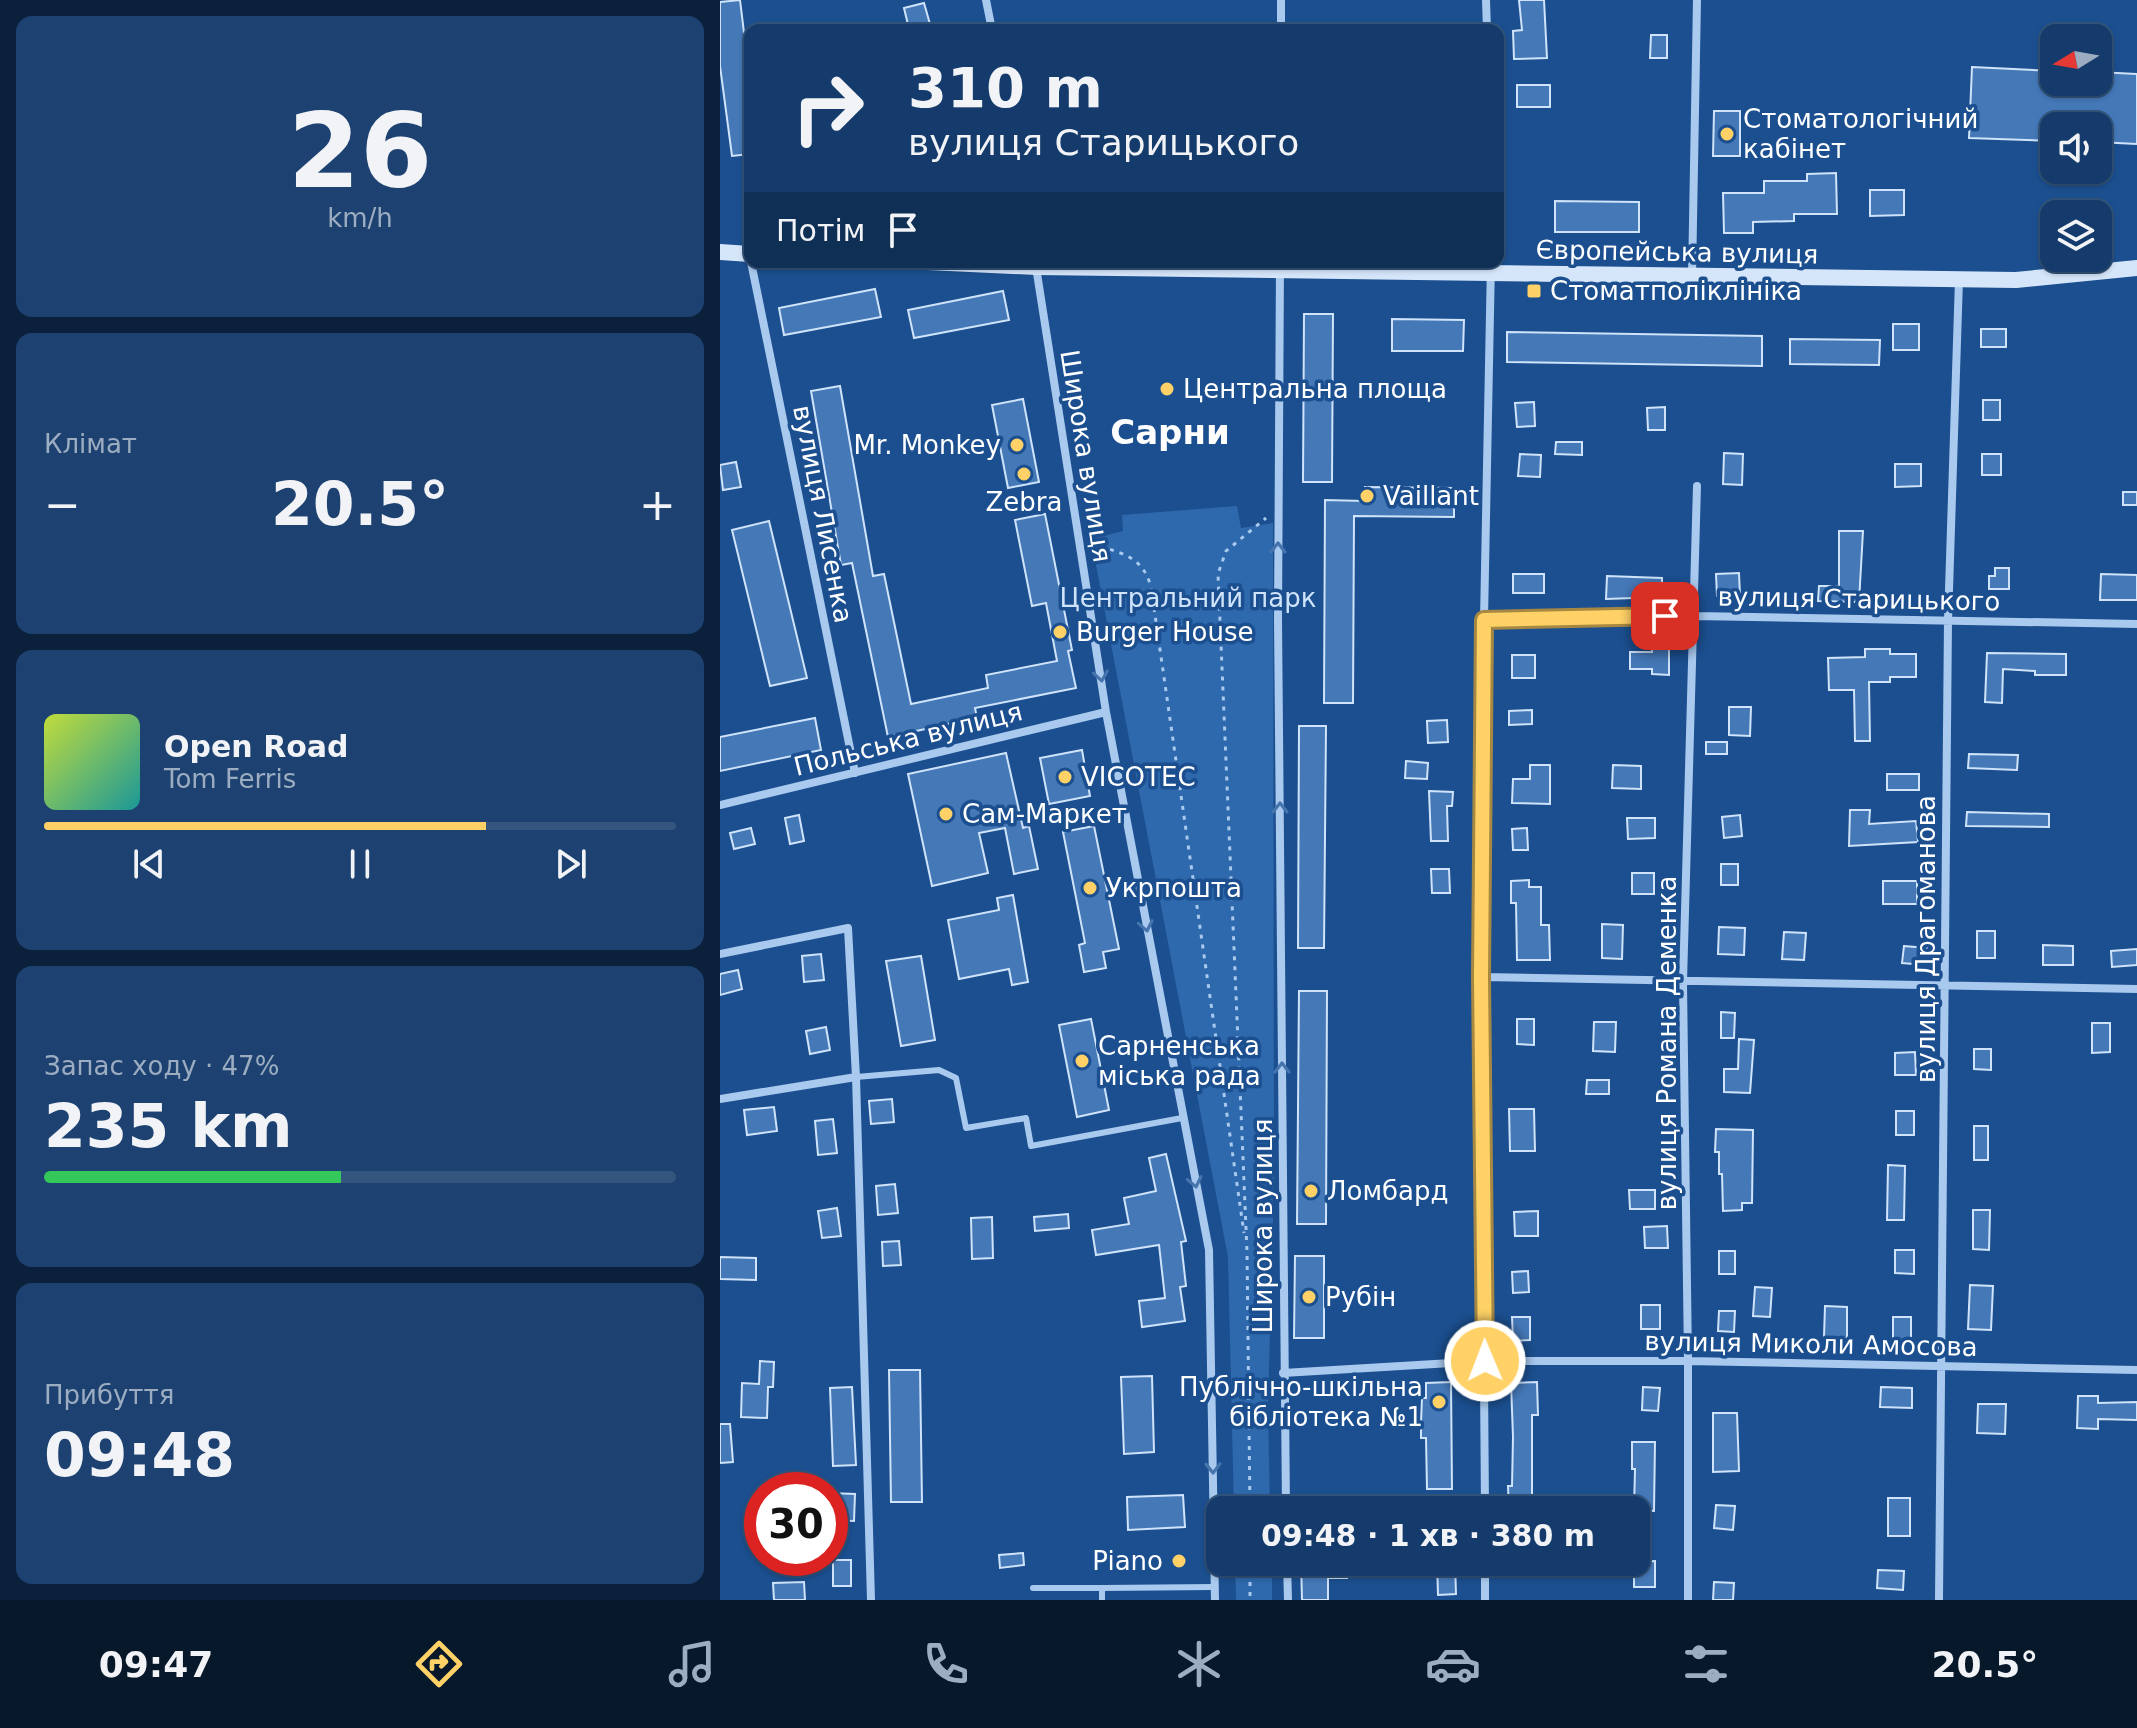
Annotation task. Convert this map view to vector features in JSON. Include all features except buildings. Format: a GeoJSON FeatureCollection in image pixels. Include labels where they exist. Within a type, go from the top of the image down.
{"type":"FeatureCollection","features":[{"type":"Feature","properties":{"kind":"main road"},"geometry":{"type":"LineString","coordinates":[[720,252],[744,254]]}},
{"type":"Feature","properties":{"kind":"main road","name":"Європейська вулиця"},"geometry":{"type":"LineString","coordinates":[[1491,268],[1692,277],[2016,280],[2137,268]]}},
{"type":"Feature","properties":{"kind":"street"},"geometry":{"type":"LineString","coordinates":[[986,0],[991,24]]}},
{"type":"Feature","properties":{"kind":"street"},"geometry":{"type":"LineString","coordinates":[[1281,0],[1281,24]]}},
{"type":"Feature","properties":{"kind":"street"},"geometry":{"type":"LineString","coordinates":[[1486,0],[1487,24]]}},
{"type":"Feature","properties":{"kind":"street"},"geometry":{"type":"LineString","coordinates":[[1692,277],[1697,0]]}},
{"type":"Feature","properties":{"kind":"street","name":"вулиця Лисенка"},"geometry":{"type":"LineString","coordinates":[[752,268],[855,773]]}},
{"type":"Feature","properties":{"kind":"street","name":"Широка вулиця"},"geometry":{"type":"LineString","coordinates":[[1037,268],[1106,712],[1209,1250],[1215,1600]]}},
{"type":"Feature","properties":{"kind":"street","name":"Широка вулиця"},"geometry":{"type":"LineString","coordinates":[[1280,268],[1278,508],[1286,1496]]}},
{"type":"Feature","properties":{"kind":"street"},"geometry":{"type":"LineString","coordinates":[[1485,1496],[1481,977],[1491,268]]}},
{"type":"Feature","properties":{"kind":"street","name":"вулиця Драгоманова"},"geometry":{"type":"LineString","coordinates":[[1939,1600],[1948,621],[1959,279]]}},
{"type":"Feature","properties":{"kind":"street","name":"вулиця Романа Деменка"},"geometry":{"type":"LineString","coordinates":[[1688,1600],[1683,982],[1697,486]]}},
{"type":"Feature","properties":{"kind":"street","name":"вулиця Старицького"},"geometry":{"type":"LineString","coordinates":[[1484,620],[1695,616],[2137,624]]}},
{"type":"Feature","properties":{"kind":"street","name":"Польська вулиця"},"geometry":{"type":"LineString","coordinates":[[720,805],[1106,712]]}},
{"type":"Feature","properties":{"kind":"street"},"geometry":{"type":"LineString","coordinates":[[720,954],[848,928],[856,1077],[871,1600]]}},
{"type":"Feature","properties":{"kind":"street"},"geometry":{"type":"LineString","coordinates":[[1481,977],[2137,989]]}},
{"type":"Feature","properties":{"kind":"street"},"geometry":{"type":"LineString","coordinates":[[720,1099],[856,1077]]}},
{"type":"Feature","properties":{"kind":"street","name":"вулиця Миколи Амосова"},"geometry":{"type":"LineString","coordinates":[[1283,1373],[1485,1361],[1688,1361],[2137,1370]]}},
{"type":"Feature","properties":{"kind":"street"},"geometry":{"type":"LineString","coordinates":[[1287,1576],[1288,1600]]}},
{"type":"Feature","properties":{"kind":"street"},"geometry":{"type":"LineString","coordinates":[[1485,1576],[1485,1600]]}},
{"type":"Feature","properties":{"kind":"lane"},"geometry":{"type":"LineString","coordinates":[[856,1077],[939,1070],[956,1078],[966,1128],[1026,1118],[1031,1146],[1182,1118]]}},
{"type":"Feature","properties":{"kind":"lane"},"geometry":{"type":"LineString","coordinates":[[1033,1588],[1214,1587]]}},
{"type":"Feature","properties":{"kind":"lane"},"geometry":{"type":"LineString","coordinates":[[1102,1588],[1102,1600]]}},
{"type":"Feature","properties":{"kind":"path"},"geometry":{"type":"LineString","coordinates":[[1250,1496],[1247,1252],[1218,574],[1226,551],[1278,508]]}},
{"type":"Feature","properties":{"kind":"path"},"geometry":{"type":"LineString","coordinates":[[1079,539],[1137,560],[1147,572],[1151,587],[1247,1252]]}},
{"type":"Feature","properties":{"kind":"path"},"geometry":{"type":"LineString","coordinates":[[1250,1576],[1250,1600]]}},
{"type":"Feature","properties":{"kind":"green space","name":"Центральний парк"},"geometry":{"type":"Polygon","coordinates":[[[1237,506],[1241,528],[1273,523],[1274,1182],[1268,1406],[1270,1496],[1234,1496],[1228,1257],[1091,539],[1123,531],[1122,515],[1237,506]]]}},
{"type":"Feature","properties":{"kind":"green space"},"geometry":{"type":"Polygon","coordinates":[[[1235,1576],[1272,1576],[1272,1600],[1236,1600],[1235,1576]]]}},
{"type":"Feature","properties":{"kind":"place","name":"Стоматологічний кабінет"},"geometry":{"type":"Point","coordinates":[1727,134]}},
{"type":"Feature","properties":{"kind":"place","name":"Стоматполіклініка"},"geometry":{"type":"Point","coordinates":[1534,291]}},
{"type":"Feature","properties":{"kind":"place","name":"Центральна площа"},"geometry":{"type":"Point","coordinates":[1167,389]}},
{"type":"Feature","properties":{"kind":"place","name":"Mr. Monkey"},"geometry":{"type":"Point","coordinates":[1017,445]}},
{"type":"Feature","properties":{"kind":"place","name":"Zebra"},"geometry":{"type":"Point","coordinates":[1024,474]}},
{"type":"Feature","properties":{"kind":"place","name":"Vaillant"},"geometry":{"type":"Point","coordinates":[1367,496]}},
{"type":"Feature","properties":{"kind":"place","name":"Burger House"},"geometry":{"type":"Point","coordinates":[1060,632]}},
{"type":"Feature","properties":{"kind":"place","name":"VICOTEC"},"geometry":{"type":"Point","coordinates":[1065,777]}},
{"type":"Feature","properties":{"kind":"place","name":"Сам-Маркет"},"geometry":{"type":"Point","coordinates":[946,814]}},
{"type":"Feature","properties":{"kind":"place","name":"Укрпошта"},"geometry":{"type":"Point","coordinates":[1090,888]}},
{"type":"Feature","properties":{"kind":"place","name":"Сарненська міська рада"},"geometry":{"type":"Point","coordinates":[1082,1061]}},
{"type":"Feature","properties":{"kind":"place","name":"Ломбард"},"geometry":{"type":"Point","coordinates":[1311,1191]}},
{"type":"Feature","properties":{"kind":"place","name":"Рубін"},"geometry":{"type":"Point","coordinates":[1309,1297]}},
{"type":"Feature","properties":{"kind":"place","name":"Публічно-шкільна бібліотека №1"},"geometry":{"type":"Point","coordinates":[1439,1402]}},
{"type":"Feature","properties":{"kind":"place","name":"Piano"},"geometry":{"type":"Point","coordinates":[1179,1561]}},
{"type":"Feature","properties":{"kind":"district","name":"Сарни"},"geometry":{"type":"Point","coordinates":[1170,432]}},
{"type":"Feature","properties":{"kind":"route"},"geometry":{"type":"LineString","coordinates":[[1485,1361],[1481,977],[1484,620],[1665,616]]}}]}
